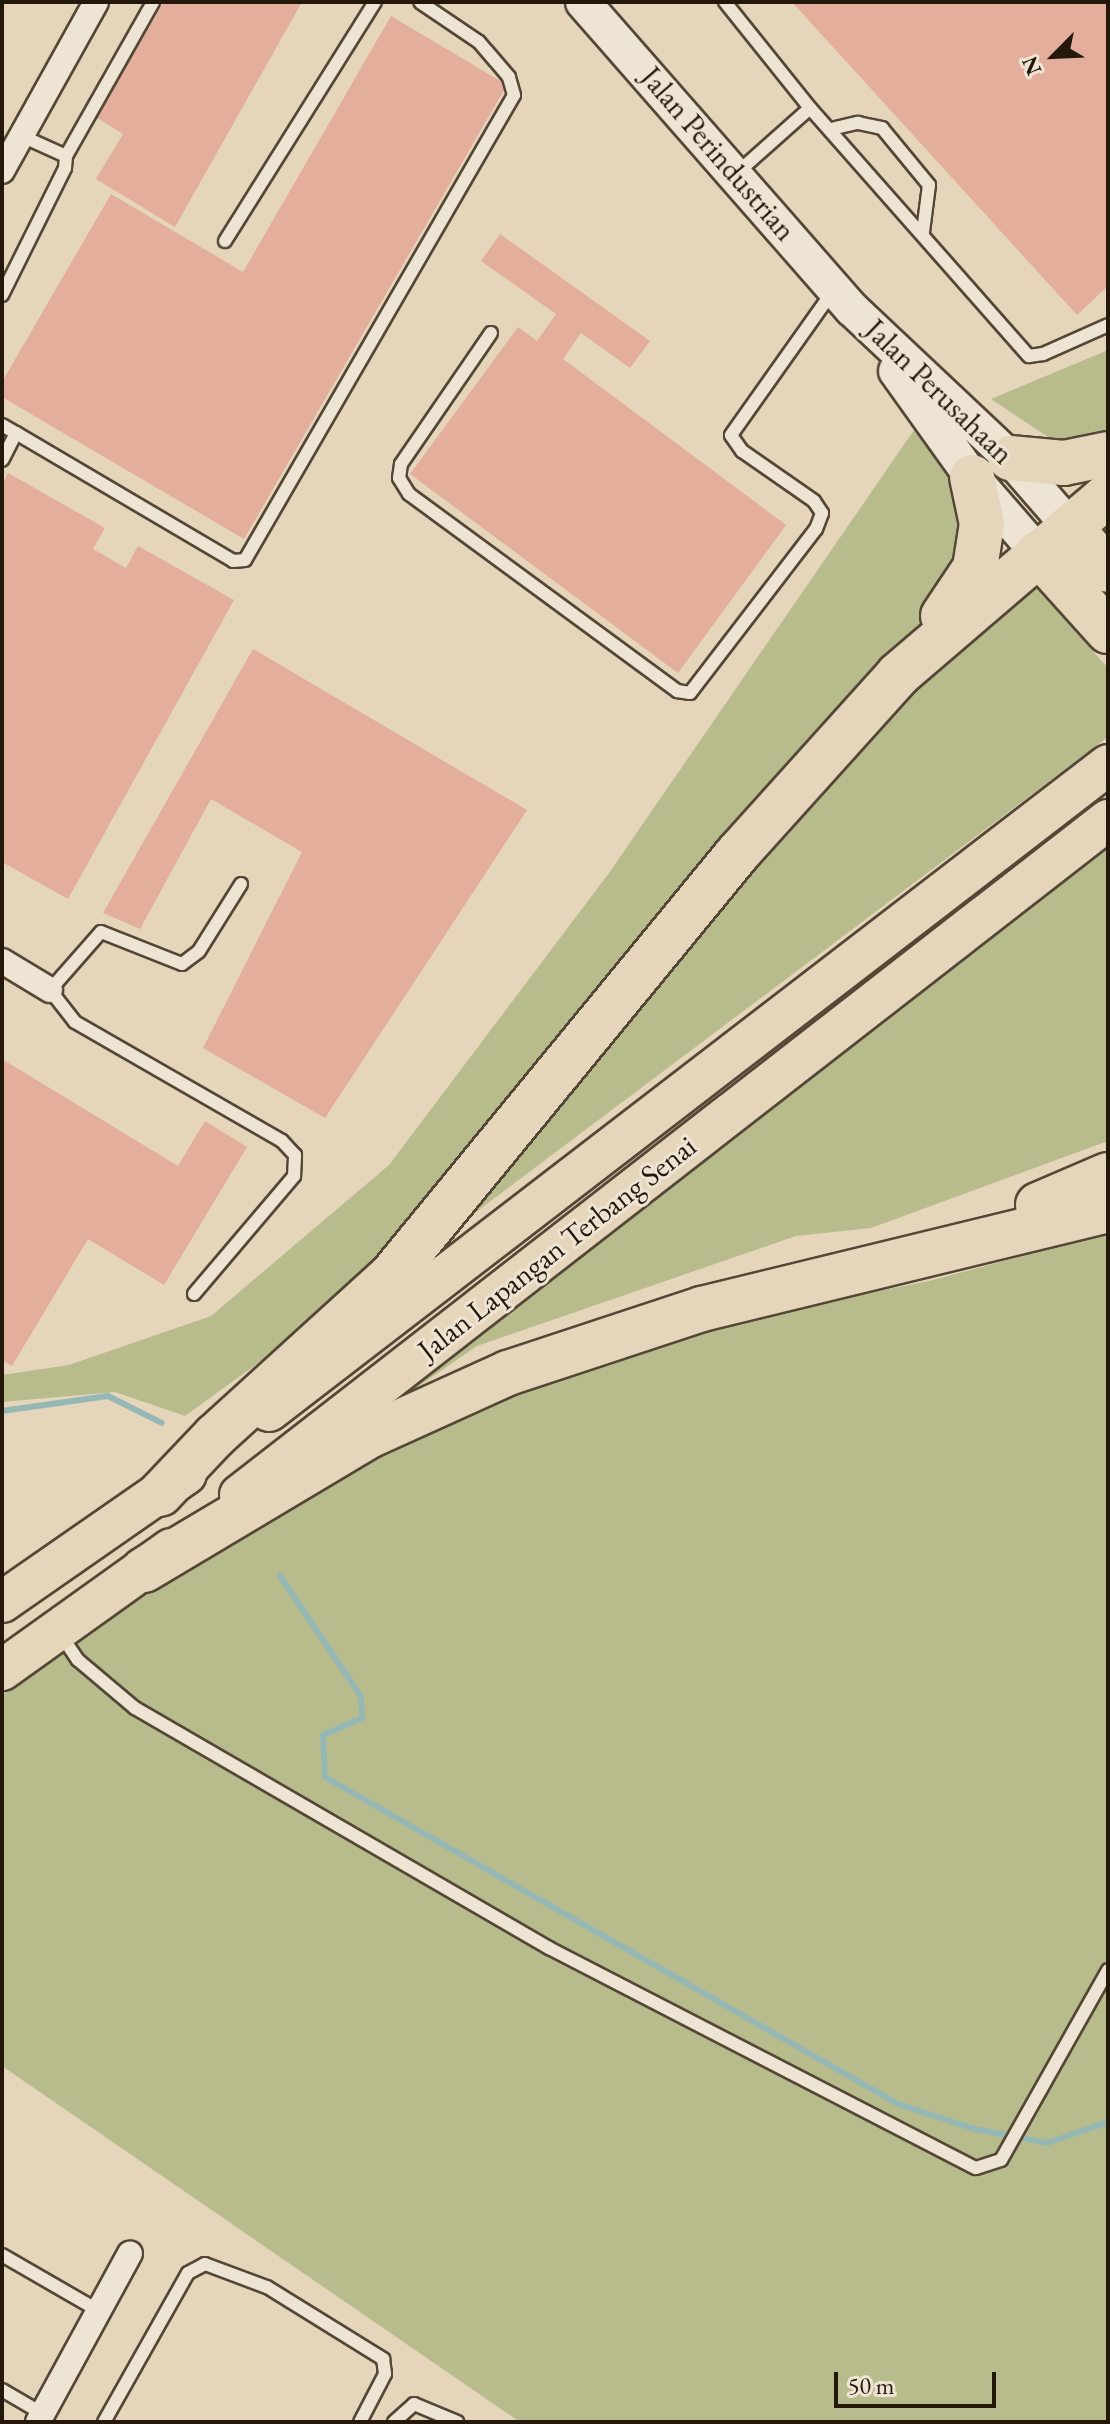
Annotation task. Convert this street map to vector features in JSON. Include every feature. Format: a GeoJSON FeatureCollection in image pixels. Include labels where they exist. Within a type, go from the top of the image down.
{"type":"FeatureCollection","features":[{"type":"Feature","properties":{"kind":"highway"},"geometry":{"type":"LineString","coordinates":[[160,1494],[215,1436],[391,1276],[738,853],[898,675],[975,568],[991,468],[1064,463],[1108,454]]}},
{"type":"Feature","properties":{"kind":"highway"},"geometry":{"type":"LineString","coordinates":[[898,675],[1108,495]]}},
{"type":"Feature","properties":{"kind":"highway"},"geometry":{"type":"LineString","coordinates":[[1054,540],[1108,570]]}},
{"type":"Feature","properties":{"kind":"highway"},"geometry":{"type":"LineString","coordinates":[[1054,540],[1108,631]]}},
{"type":"Feature","properties":{"kind":"highway","name":"Jalan Lapangan Terbang Senai"},"geometry":{"type":"LineString","coordinates":[[2,1602],[160,1494],[1108,765]]}},
{"type":"Feature","properties":{"kind":"highway","name":"Jalan Lapangan Terbang Senai"},"geometry":{"type":"LineString","coordinates":[[2,1670],[144,1570],[1108,820]]}},
{"type":"Feature","properties":{"kind":"highway"},"geometry":{"type":"LineString","coordinates":[[936,1248],[1108,1175]]}},
{"type":"Feature","properties":{"kind":"highway"},"geometry":{"type":"LineString","coordinates":[[144,1570],[369,1436],[508,1373],[702,1309],[936,1248],[1108,1210]]}},
{"type":"Feature","properties":{"kind":"main road","name":"Jalan Perindustrian"},"geometry":{"type":"LineString","coordinates":[[594,5],[843,299]]}},
{"type":"Feature","properties":{"kind":"main road","name":"Jalan Perusahaan"},"geometry":{"type":"LineString","coordinates":[[843,299],[1054,540]]}},
{"type":"Feature","properties":{"kind":"street"},"geometry":{"type":"LineString","coordinates":[[2,171],[96,2]]}},
{"type":"Feature","properties":{"kind":"street"},"geometry":{"type":"LineString","coordinates":[[2,961],[50,990]]}},
{"type":"Feature","properties":{"kind":"street"},"geometry":{"type":"LineString","coordinates":[[40,2418],[130,2253]]}},
{"type":"Feature","properties":{"kind":"lane"},"geometry":{"type":"LineString","coordinates":[[2,295],[63,177],[66,156],[153,2]]}},
{"type":"Feature","properties":{"kind":"lane"},"geometry":{"type":"LineString","coordinates":[[225,241],[375,2]]}},
{"type":"Feature","properties":{"kind":"lane"},"geometry":{"type":"LineString","coordinates":[[2,425],[233,561],[245,560],[514,95],[509,77],[479,42],[420,2]]}},
{"type":"Feature","properties":{"kind":"lane"},"geometry":{"type":"LineString","coordinates":[[725,2],[810,108],[923,232],[1029,356],[1108,325]]}},
{"type":"Feature","properties":{"kind":"lane"},"geometry":{"type":"LineString","coordinates":[[735,175],[810,108]]}},
{"type":"Feature","properties":{"kind":"lane"},"geometry":{"type":"LineString","coordinates":[[831,129],[858,123],[882,128],[929,185],[923,232]]}},
{"type":"Feature","properties":{"kind":"lane"},"geometry":{"type":"LineString","coordinates":[[22,136],[66,156]]}},
{"type":"Feature","properties":{"kind":"lane"},"geometry":{"type":"LineString","coordinates":[[491,333],[401,464],[399,478],[409,494],[677,691],[690,693],[699,687],[816,529],[822,513],[814,501],[742,451],[731,435],[843,299]]}},
{"type":"Feature","properties":{"kind":"lane"},"geometry":{"type":"LineString","coordinates":[[2,460],[16,433]]}},
{"type":"Feature","properties":{"kind":"lane"},"geometry":{"type":"LineString","coordinates":[[194,1294],[294,1176],[295,1155],[282,1141],[75,1022],[50,990],[101,932],[182,964],[199,951],[241,884]]}},
{"type":"Feature","properties":{"kind":"lane"},"geometry":{"type":"LineString","coordinates":[[58,1631],[78,1660],[135,1708],[549,1948],[976,2168],[995,2165],[1006,2151],[1108,1970]]}},
{"type":"Feature","properties":{"kind":"lane"},"geometry":{"type":"LineString","coordinates":[[2,2255],[99,2311]]}},
{"type":"Feature","properties":{"kind":"lane"},"geometry":{"type":"LineString","coordinates":[[104,2422],[188,2273],[205,2264],[267,2287],[383,2359],[385,2374],[360,2422]]}},
{"type":"Feature","properties":{"kind":"lane"},"geometry":{"type":"LineString","coordinates":[[2,2390],[40,2418]]}},
{"type":"Feature","properties":{"kind":"lane"},"geometry":{"type":"LineString","coordinates":[[394,2422],[414,2404],[457,2422]]}},
{"type":"Feature","properties":{"kind":"green space"},"geometry":{"type":"Polygon","coordinates":[[[1108,350],[1108,436],[1057,443],[991,399],[1108,350]]]}},
{"type":"Feature","properties":{"kind":"green space"},"geometry":{"type":"Polygon","coordinates":[[[914,430],[970,504],[953,585],[389,1258],[313,1323],[185,1416],[115,1392],[2,1402],[2,1375],[69,1365],[211,1316],[389,1165],[609,873],[914,430]]]}},
{"type":"Feature","properties":{"kind":"green space"},"geometry":{"type":"Polygon","coordinates":[[[1034,586],[1108,668],[1108,737],[419,1255],[840,756],[1034,586]]]}},
{"type":"Feature","properties":{"kind":"green space"},"geometry":{"type":"Polygon","coordinates":[[[1108,848],[1108,1141],[871,1228],[796,1236],[477,1346],[387,1408],[378,1395],[1108,848]]]}},
{"type":"Feature","properties":{"kind":"green space"},"geometry":{"type":"Polygon","coordinates":[[[1108,1233],[1108,2422],[520,2422],[2,2066],[2,1690],[189,1553],[357,1449],[631,1340],[929,1281],[1108,1233]]]}},
{"type":"Feature","properties":{"kind":"building"},"geometry":{"type":"Polygon","coordinates":[[[164,2],[302,2],[175,227],[96,179],[123,134],[96,117],[164,2]]]}},
{"type":"Feature","properties":{"kind":"building"},"geometry":{"type":"Polygon","coordinates":[[[792,2],[1108,2],[1108,286],[1077,315],[792,2]]]}},
{"type":"Feature","properties":{"kind":"building"},"geometry":{"type":"Polygon","coordinates":[[[391,16],[507,85],[244,539],[2,397],[2,382],[111,194],[243,272],[391,16]]]}},
{"type":"Feature","properties":{"kind":"building"},"geometry":{"type":"Polygon","coordinates":[[[500,234],[650,341],[630,368],[581,333],[563,359],[786,525],[678,673],[410,474],[518,327],[537,341],[556,314],[481,261],[500,234]]]}},
{"type":"Feature","properties":{"kind":"building"},"geometry":{"type":"Polygon","coordinates":[[[8,473],[105,528],[93,549],[126,568],[138,546],[234,600],[68,899],[2,862],[2,485],[8,473]]]}},
{"type":"Feature","properties":{"kind":"building"},"geometry":{"type":"Polygon","coordinates":[[[253,649],[527,810],[325,1118],[203,1048],[302,852],[211,799],[140,929],[103,913],[253,649]]]}},
{"type":"Feature","properties":{"kind":"building"},"geometry":{"type":"Polygon","coordinates":[[[2,1059],[178,1166],[205,1121],[247,1147],[164,1285],[88,1239],[12,1366],[2,1360],[2,1059]]]}},
{"type":"Feature","properties":{"kind":"waterway"},"geometry":{"type":"LineString","coordinates":[[2,1411],[108,1396],[162,1423]]}},
{"type":"Feature","properties":{"kind":"waterway"},"geometry":{"type":"LineString","coordinates":[[280,1576],[361,1696],[362,1718],[323,1735],[325,1777],[898,2104],[975,2129],[1047,2143],[1108,2122]]}}]}
